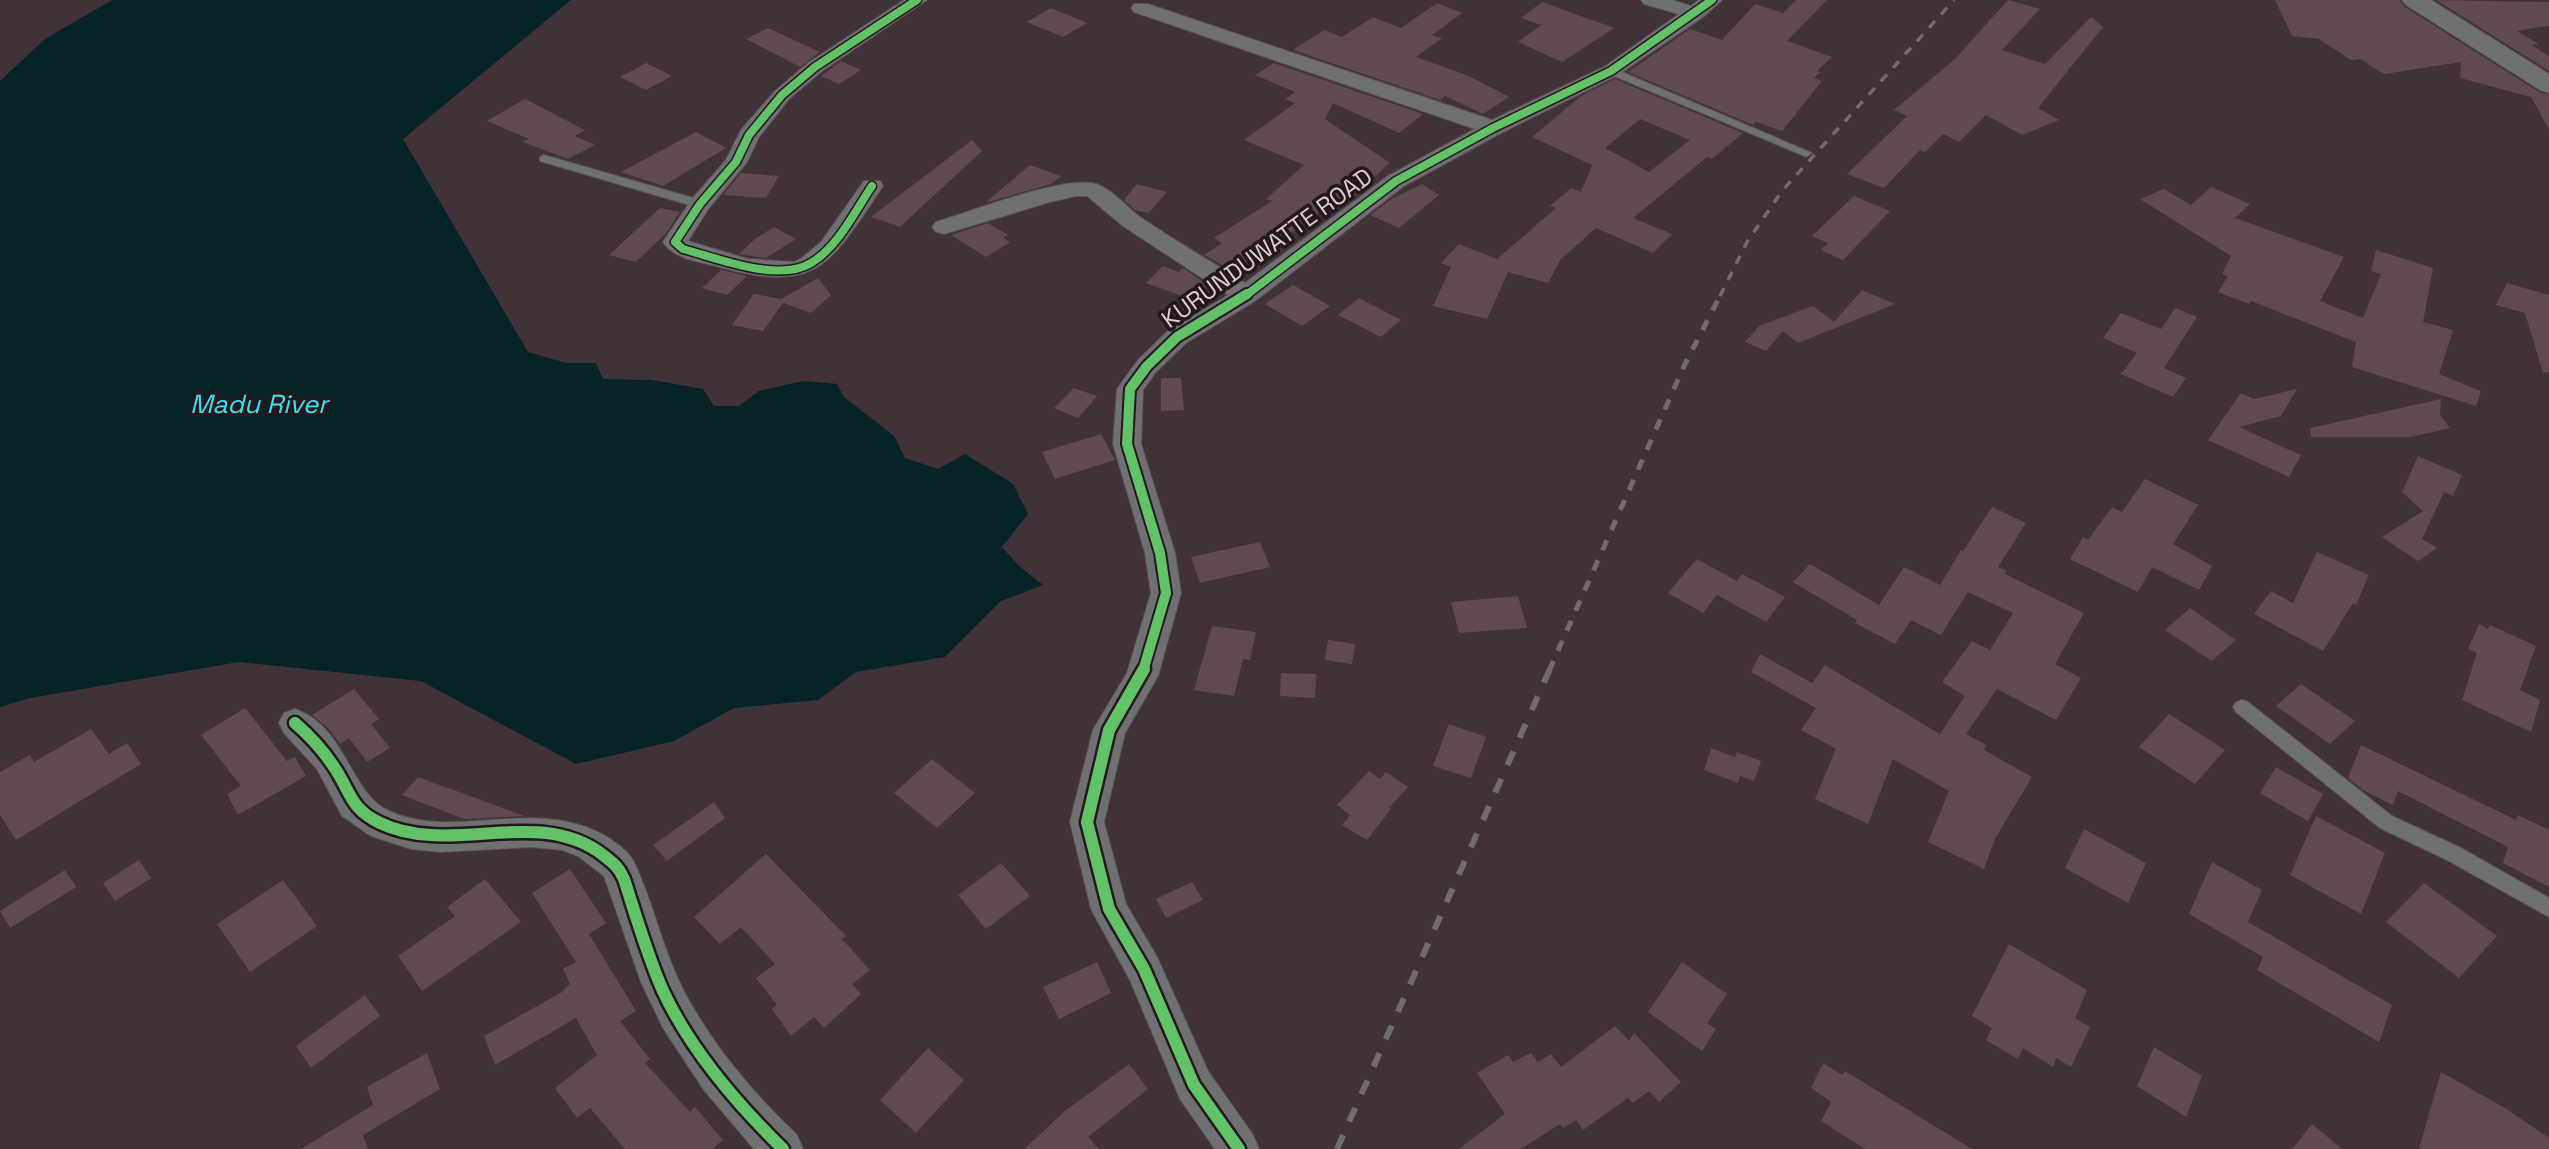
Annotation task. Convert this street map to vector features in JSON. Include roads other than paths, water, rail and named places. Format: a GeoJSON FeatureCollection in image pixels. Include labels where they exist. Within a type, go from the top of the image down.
{"type":"FeatureCollection","features":[{"type":"Feature","properties":{"kind":"street"},"geometry":{"type":"LineString","coordinates":[[872,186],[831,244],[812,262],[791,271],[764,269],[675,243],[700,204],[736,162],[750,135],[782,95],[816,67],[916,0]]}},
{"type":"Feature","properties":{"kind":"street"},"geometry":{"type":"LineString","coordinates":[[1651,0],[1704,7]]}},
{"type":"Feature","properties":{"kind":"street"},"geometry":{"type":"LineString","coordinates":[[2414,0],[2549,86]]}},
{"type":"Feature","properties":{"kind":"street","name":"KURUNDUWATTE ROAD"},"geometry":{"type":"LineString","coordinates":[[1239,1149],[1194,1086],[1144,969],[1109,909],[1087,822],[1109,730],[1142,676],[1166,593],[1160,553],[1126,444],[1130,389],[1147,366],[1177,337],[1246,295],[1396,181],[1493,128],[1611,71],[1704,7]]}},
{"type":"Feature","properties":{"kind":"street"},"geometry":{"type":"LineString","coordinates":[[1141,8],[1493,128]]}},
{"type":"Feature","properties":{"kind":"street"},"geometry":{"type":"LineString","coordinates":[[944,227],[1043,197],[1076,190],[1093,190],[1131,221],[1246,295]]}},
{"type":"Feature","properties":{"kind":"street"},"geometry":{"type":"LineString","coordinates":[[295,723],[319,743],[342,780],[355,808],[385,826],[412,833],[440,835],[533,832],[573,838],[597,849],[618,867],[664,992],[675,1011],[750,1117],[783,1149]]}},
{"type":"Feature","properties":{"kind":"lane"},"geometry":{"type":"LineString","coordinates":[[1611,71],[1806,153]]}},
{"type":"Feature","properties":{"kind":"lane"},"geometry":{"type":"LineString","coordinates":[[544,159],[700,204]]}},
{"type":"Feature","properties":{"kind":"lane"},"geometry":{"type":"LineString","coordinates":[[2242,707],[2386,822],[2454,854],[2549,908]]}},
{"type":"Feature","properties":{"kind":"water","name":"Madu River"},"geometry":{"type":"Polygon","coordinates":[[[112,0],[571,0],[403,139],[528,352],[566,363],[596,363],[603,379],[652,380],[703,389],[714,406],[739,406],[759,391],[803,381],[837,384],[844,397],[894,436],[905,458],[938,469],[965,454],[1013,484],[1028,514],[1002,547],[1019,566],[1043,585],[1001,601],[945,657],[856,672],[818,700],[734,708],[674,741],[576,764],[421,681],[239,662],[30,698],[0,707],[0,81],[45,39],[112,0]]]}},
{"type":"Feature","properties":{"kind":"railway"},"geometry":{"type":"LineString","coordinates":[[1721,294],[1747,242],[1782,191],[1954,0]]}},
{"type":"Feature","properties":{"kind":"railway"},"geometry":{"type":"LineString","coordinates":[[1549,671],[1684,366],[1721,294]]}},
{"type":"Feature","properties":{"kind":"railway"},"geometry":{"type":"LineString","coordinates":[[1337,1149],[1550,669]]}}]}
